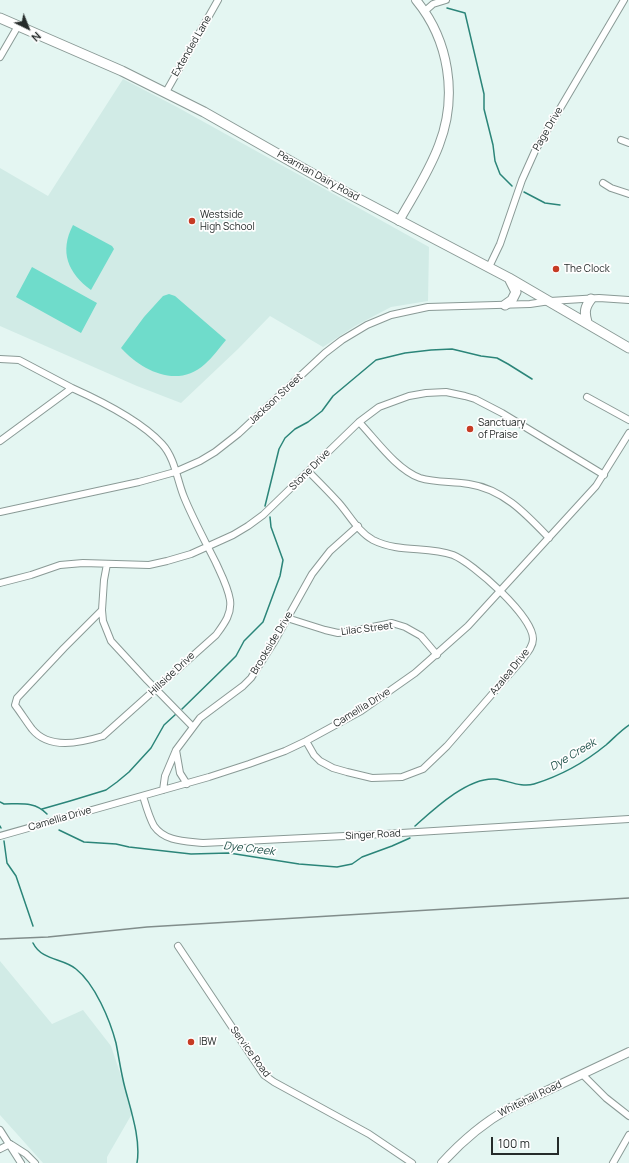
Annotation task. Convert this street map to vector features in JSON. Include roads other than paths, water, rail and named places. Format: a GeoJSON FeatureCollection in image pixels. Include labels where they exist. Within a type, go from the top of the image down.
{"type":"FeatureCollection","features":[{"type":"Feature","properties":{"kind":"highway","name":"Pearman Dairy Road"},"geometry":{"type":"LineString","coordinates":[[0,18],[122,71],[166,92],[334,186],[509,278],[587,322],[629,348]]}},
{"type":"Feature","properties":{"kind":"highway"},"geometry":{"type":"LineString","coordinates":[[505,305],[512,300],[516,292],[509,278]]}},
{"type":"Feature","properties":{"kind":"highway"},"geometry":{"type":"LineString","coordinates":[[587,322],[584,312],[586,305],[591,299]]}},
{"type":"Feature","properties":{"kind":"main road"},"geometry":{"type":"LineString","coordinates":[[399,221],[434,156],[444,132],[448,108],[449,83],[445,56],[436,31],[425,11],[416,0]]}},
{"type":"Feature","properties":{"kind":"main road","name":"Whitehall Road"},"geometry":{"type":"LineString","coordinates":[[442,1163],[460,1143],[493,1117],[508,1108],[629,1052]]}},
{"type":"Feature","properties":{"kind":"street","name":"Extended Lane"},"geometry":{"type":"LineString","coordinates":[[166,92],[218,0]]}},
{"type":"Feature","properties":{"kind":"street"},"geometry":{"type":"LineString","coordinates":[[425,11],[433,4],[446,0]]}},
{"type":"Feature","properties":{"kind":"street","name":"Page Drive"},"geometry":{"type":"LineString","coordinates":[[489,267],[500,244],[522,180],[532,158],[624,0]]}},
{"type":"Feature","properties":{"kind":"street"},"geometry":{"type":"LineString","coordinates":[[0,57],[18,26]]}},
{"type":"Feature","properties":{"kind":"street"},"geometry":{"type":"LineString","coordinates":[[621,140],[629,143]]}},
{"type":"Feature","properties":{"kind":"street"},"geometry":{"type":"LineString","coordinates":[[603,184],[629,194]]}},
{"type":"Feature","properties":{"kind":"street","name":"Jackson Street"},"geometry":{"type":"LineString","coordinates":[[0,512],[139,482],[175,472],[200,461],[227,443],[325,353],[342,340],[367,325],[391,315],[428,306],[530,304],[550,301],[608,298],[629,300]]}},
{"type":"Feature","properties":{"kind":"street","name":"Hillside Drive"},"geometry":{"type":"LineString","coordinates":[[0,359],[19,360],[104,403],[144,428],[164,446],[171,458],[184,497],[225,582],[230,600],[230,612],[216,635],[103,736],[90,740],[58,744],[44,739],[32,730],[15,705],[17,698],[74,637],[102,610]]}},
{"type":"Feature","properties":{"kind":"street"},"geometry":{"type":"LineString","coordinates":[[0,441],[72,388]]}},
{"type":"Feature","properties":{"kind":"street","name":"Stone Drive"},"geometry":{"type":"LineString","coordinates":[[0,583],[31,575],[60,565],[83,563],[149,565],[191,554],[233,535],[263,515],[359,422],[379,407],[389,402],[409,396],[446,392],[475,399],[502,413],[604,475]]}},
{"type":"Feature","properties":{"kind":"street"},"geometry":{"type":"LineString","coordinates":[[587,397],[629,420]]}},
{"type":"Feature","properties":{"kind":"street"},"geometry":{"type":"LineString","coordinates":[[359,422],[396,462],[409,472],[420,478],[470,484],[498,493],[514,503],[548,538]]}},
{"type":"Feature","properties":{"kind":"street","name":"Camellia Drive"},"geometry":{"type":"LineString","coordinates":[[0,836],[187,784],[249,764],[285,751],[362,711],[437,655],[468,626],[596,486],[629,433]]}},
{"type":"Feature","properties":{"kind":"street","name":"Azalea Drive"},"geometry":{"type":"LineString","coordinates":[[306,741],[314,755],[320,761],[333,768],[347,772],[372,778],[402,777],[423,770],[462,729],[530,649],[533,638],[530,626],[518,610],[474,567],[452,555],[403,549],[372,540],[309,472]]}},
{"type":"Feature","properties":{"kind":"street","name":"Brookside Drive"},"geometry":{"type":"LineString","coordinates":[[163,790],[165,776],[176,750],[192,726],[200,718],[252,678],[312,574],[330,551],[358,526]]}},
{"type":"Feature","properties":{"kind":"street"},"geometry":{"type":"LineString","coordinates":[[107,564],[104,580],[102,610],[103,621],[112,641],[192,726]]}},
{"type":"Feature","properties":{"kind":"street","name":"Lilac Street"},"geometry":{"type":"LineString","coordinates":[[287,618],[338,633],[353,632],[392,623],[405,627],[421,636],[437,655]]}},
{"type":"Feature","properties":{"kind":"street"},"geometry":{"type":"LineString","coordinates":[[176,750],[180,773],[187,784]]}},
{"type":"Feature","properties":{"kind":"street","name":"Singer Road"},"geometry":{"type":"LineString","coordinates":[[143,796],[154,826],[162,834],[176,840],[203,843],[385,834],[629,819]]}},
{"type":"Feature","properties":{"kind":"street","name":"Service Road"},"geometry":{"type":"LineString","coordinates":[[178,946],[264,1075],[274,1082],[369,1134],[412,1163]]}},
{"type":"Feature","properties":{"kind":"street"},"geometry":{"type":"LineString","coordinates":[[582,1074],[601,1094],[629,1116]]}},
{"type":"Feature","properties":{"kind":"street"},"geometry":{"type":"LineString","coordinates":[[0,1130],[21,1163]]}},
{"type":"Feature","properties":{"kind":"street"},"geometry":{"type":"LineString","coordinates":[[613,1163],[629,1135]]}},
{"type":"Feature","properties":{"kind":"street"},"geometry":{"type":"LineString","coordinates":[[0,1149],[10,1144]]}},
{"type":"Feature","properties":{"kind":"street"},"geometry":{"type":"LineString","coordinates":[[10,1144],[26,1154],[34,1163]]}},
{"type":"Feature","properties":{"kind":"waterway"},"geometry":{"type":"LineString","coordinates":[[447,8],[465,13],[484,94],[484,109],[493,145],[495,161],[500,174],[512,186]]}},
{"type":"Feature","properties":{"kind":"waterway"},"geometry":{"type":"LineString","coordinates":[[524,192],[545,203],[560,205]]}},
{"type":"Feature","properties":{"kind":"waterway"},"geometry":{"type":"LineString","coordinates":[[265,506],[279,449],[285,438],[295,429],[308,422],[322,411],[333,396],[376,360],[405,353],[452,349],[497,358],[532,379]]}},
{"type":"Feature","properties":{"kind":"waterway"},"geometry":{"type":"LineString","coordinates":[[182,709],[236,656],[244,641],[263,622],[280,576],[283,560],[271,527],[270,517]]}},
{"type":"Feature","properties":{"kind":"waterway"},"geometry":{"type":"LineString","coordinates":[[42,809],[106,790],[129,772],[151,748],[164,725],[176,714]]}},
{"type":"Feature","properties":{"kind":"waterway","name":"Dye Creek"},"geometry":{"type":"LineString","coordinates":[[415,826],[452,795],[474,783],[495,779],[529,785],[544,781],[562,773],[598,752],[629,725]]}},
{"type":"Feature","properties":{"kind":"waterway","name":"Dye Creek"},"geometry":{"type":"LineString","coordinates":[[0,802],[4,804],[32,805],[47,814]]}},
{"type":"Feature","properties":{"kind":"waterway","name":"Dye Creek"},"geometry":{"type":"LineString","coordinates":[[59,830],[84,842],[116,844],[129,847],[191,854],[229,853],[299,864],[337,867],[352,864],[362,857],[410,838]]}},
{"type":"Feature","properties":{"kind":"waterway"},"geometry":{"type":"LineString","coordinates":[[4,841],[7,863],[16,876],[33,926]]}},
{"type":"Feature","properties":{"kind":"waterway"},"geometry":{"type":"LineString","coordinates":[[33,943],[42,953],[71,965],[76,969],[89,984],[106,1013],[116,1043],[137,1135],[137,1163]]}},
{"type":"Feature","properties":{"kind":"railway"},"geometry":{"type":"LineString","coordinates":[[0,939],[48,937],[147,927],[629,898]]}},
{"type":"Feature","properties":{"kind":"place","name":"Westside High School"},"geometry":{"type":"Point","coordinates":[192,221]}},
{"type":"Feature","properties":{"kind":"place","name":"The Clock"},"geometry":{"type":"Point","coordinates":[556,269]}},
{"type":"Feature","properties":{"kind":"place","name":"Sanctuary of Praise"},"geometry":{"type":"Point","coordinates":[470,429]}},
{"type":"Feature","properties":{"kind":"place","name":"IBW"},"geometry":{"type":"Point","coordinates":[191,1042]}}]}
